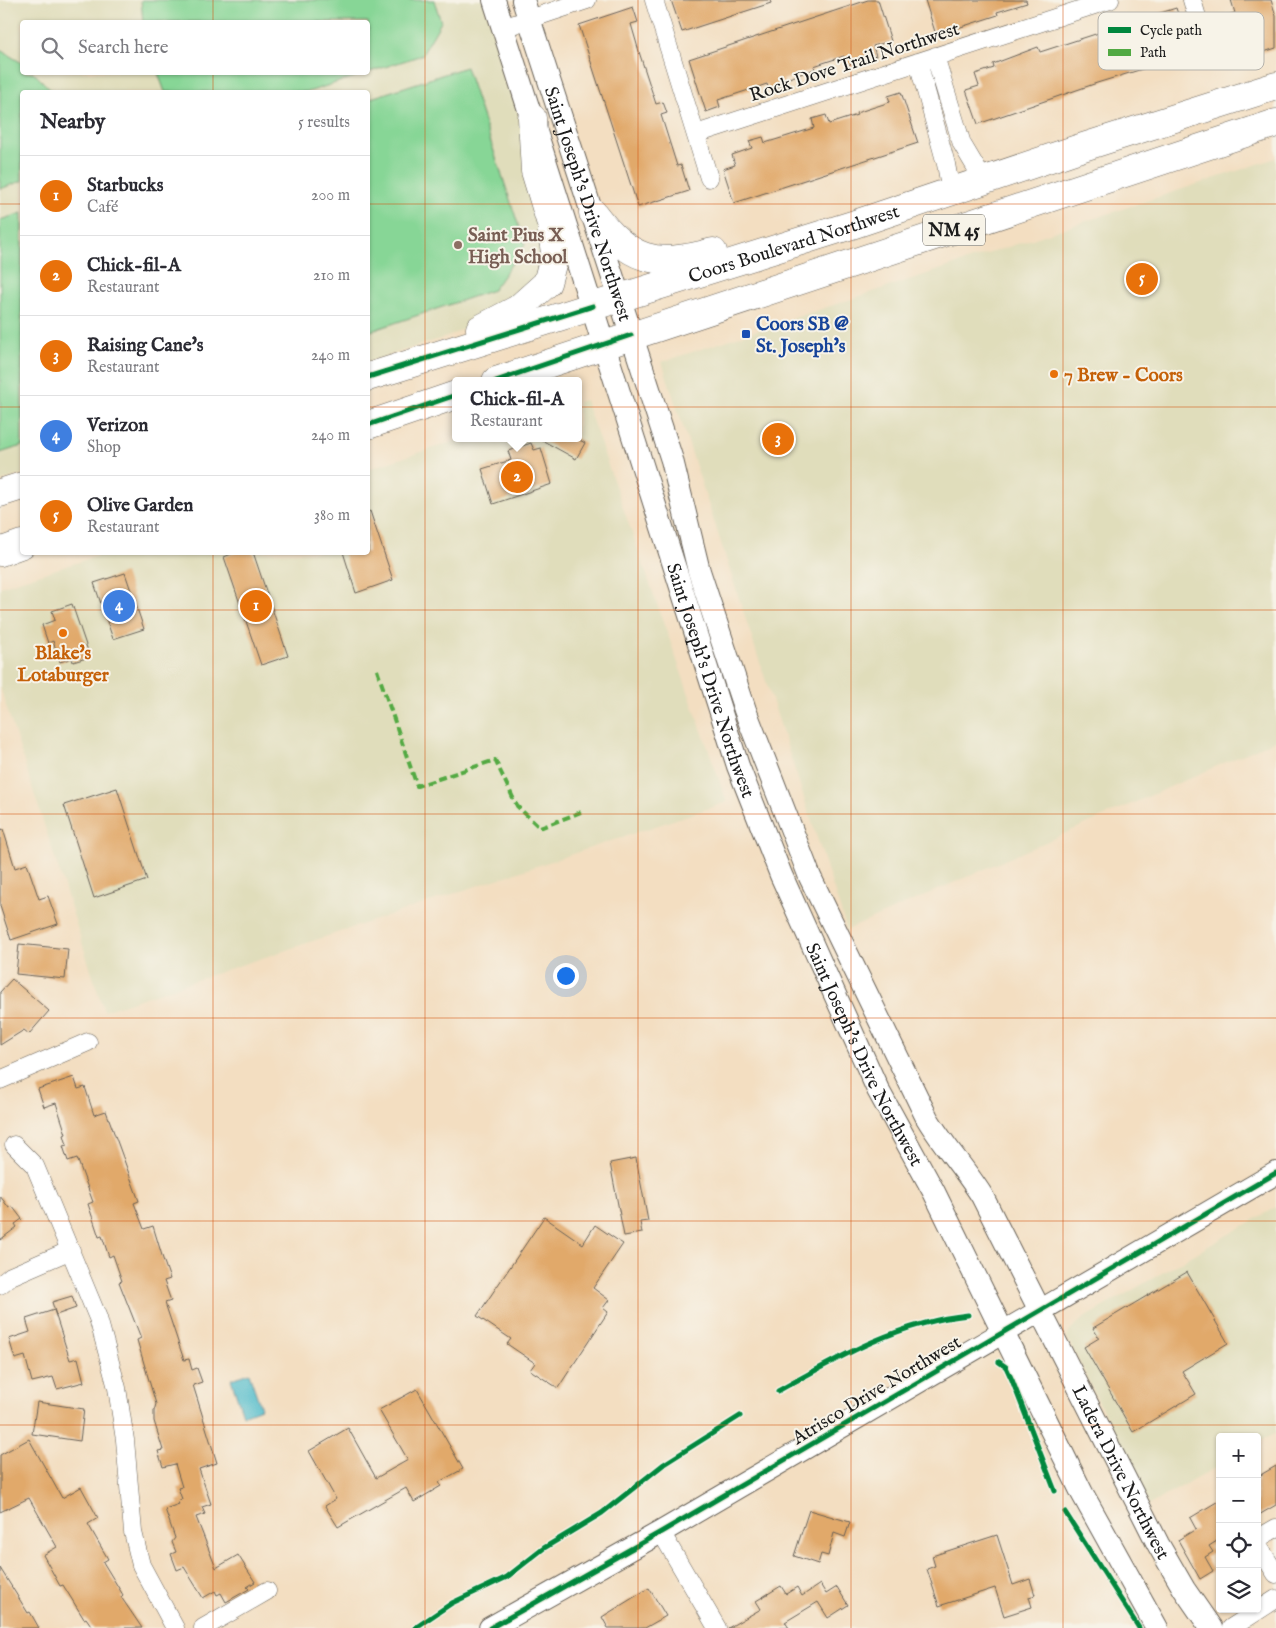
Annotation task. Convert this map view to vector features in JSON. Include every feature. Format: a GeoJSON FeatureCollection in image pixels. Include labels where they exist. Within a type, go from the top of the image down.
{"type":"FeatureCollection","features":[{"type":"Feature","properties":{"kind":"main road","name":"Coors Boulevard Northwest"},"geometry":{"type":"LineString","coordinates":[[370,376],[852,225],[1276,86]]}},
{"type":"Feature","properties":{"kind":"main road"},"geometry":{"type":"LineString","coordinates":[[428,358],[518,308],[547,283],[555,253],[551,224],[535,171],[532,118]]}},
{"type":"Feature","properties":{"kind":"main road","name":"Coors Boulevard Northwest"},"geometry":{"type":"LineString","coordinates":[[508,377],[1276,123]]}},
{"type":"Feature","properties":{"kind":"main road"},"geometry":{"type":"LineString","coordinates":[[593,212],[611,235],[637,254],[655,260],[683,260],[820,220],[852,225]]}},
{"type":"Feature","properties":{"kind":"main road"},"geometry":{"type":"LineString","coordinates":[[370,424],[452,396]]}},
{"type":"Feature","properties":{"kind":"main road"},"geometry":{"type":"LineString","coordinates":[[0,493],[20,487]]}},
{"type":"Feature","properties":{"kind":"main road"},"geometry":{"type":"LineString","coordinates":[[0,552],[20,545]]}},
{"type":"Feature","properties":{"kind":"street"},"geometry":{"type":"LineString","coordinates":[[498,12],[524,6],[587,0]]}},
{"type":"Feature","properties":{"kind":"street"},"geometry":{"type":"LineString","coordinates":[[654,0],[709,178]]}},
{"type":"Feature","properties":{"kind":"street","name":"Rock Dove Trail Northwest"},"geometry":{"type":"LineString","coordinates":[[696,134],[1110,0]]}},
{"type":"Feature","properties":{"kind":"street"},"geometry":{"type":"LineString","coordinates":[[1192,0],[1196,12]]}},
{"type":"Feature","properties":{"kind":"street","name":"Saint Joseph's Drive Northwest"},"geometry":{"type":"LineString","coordinates":[[524,6],[593,212],[672,460],[699,571],[763,758],[810,878],[912,1089],[941,1142],[966,1171],[982,1196],[1041,1311]]}},
{"type":"Feature","properties":{"kind":"street","name":"Saint Joseph's Drive Northwest"},"geometry":{"type":"LineString","coordinates":[[498,12],[738,766],[780,875],[878,1090],[934,1192],[1003,1331]]}},
{"type":"Feature","properties":{"kind":"street"},"geometry":{"type":"LineString","coordinates":[[927,59],[962,144],[984,181]]}},
{"type":"Feature","properties":{"kind":"street"},"geometry":{"type":"LineString","coordinates":[[927,59],[951,192]]}},
{"type":"Feature","properties":{"kind":"street"},"geometry":{"type":"LineString","coordinates":[[738,766],[763,758]]}},
{"type":"Feature","properties":{"kind":"street"},"geometry":{"type":"LineString","coordinates":[[0,1080],[88,1042]]}},
{"type":"Feature","properties":{"kind":"street"},"geometry":{"type":"LineString","coordinates":[[14,1145],[35,1166],[98,1318],[117,1388],[125,1440],[133,1532],[141,1565],[175,1628]]}},
{"type":"Feature","properties":{"kind":"street","name":"Atrisco Drive Northwest"},"geometry":{"type":"LineString","coordinates":[[490,1628],[661,1532],[1276,1173]]}},
{"type":"Feature","properties":{"kind":"street"},"geometry":{"type":"LineString","coordinates":[[0,1285],[11,1276],[71,1250]]}},
{"type":"Feature","properties":{"kind":"street","name":"Ladera Drive Northwest"},"geometry":{"type":"LineString","coordinates":[[1041,1311],[1158,1544],[1184,1589],[1211,1628]]}},
{"type":"Feature","properties":{"kind":"street"},"geometry":{"type":"LineString","coordinates":[[1003,1331],[1082,1493],[1156,1628]]}},
{"type":"Feature","properties":{"kind":"street"},"geometry":{"type":"LineString","coordinates":[[1261,1537],[1276,1528]]}},
{"type":"Feature","properties":{"kind":"street"},"geometry":{"type":"LineString","coordinates":[[661,1532],[717,1628]]}},
{"type":"Feature","properties":{"kind":"street"},"geometry":{"type":"LineString","coordinates":[[1261,1550],[1276,1574]]}},
{"type":"Feature","properties":{"kind":"street"},"geometry":{"type":"LineString","coordinates":[[203,1628],[267,1591]]}},
{"type":"Feature","properties":{"kind":"street"},"geometry":{"type":"LineString","coordinates":[[1231,1628],[1276,1599]]}},
{"type":"Feature","properties":{"kind":"shaded area","name":"Saint Pius X High School"},"geometry":{"type":"Polygon","coordinates":[[[0,0],[483,0],[521,120],[547,235],[538,282],[477,322],[449,336],[370,361],[370,90],[20,90],[20,475],[0,482],[0,0]]]}},
{"type":"Feature","properties":{"kind":"shaded area"},"geometry":{"type":"Polygon","coordinates":[[[1276,158],[1276,740],[847,930],[662,362],[1276,158]]]}},
{"type":"Feature","properties":{"kind":"shaded area"},"geometry":{"type":"Polygon","coordinates":[[[585,400],[727,802],[104,1011],[0,687],[0,587],[101,555],[370,555],[370,468],[452,442],[582,442],[582,401],[585,400]]]}},
{"type":"Feature","properties":{"kind":"shaded area"},"geometry":{"type":"Polygon","coordinates":[[[1276,1207],[1276,1433],[1261,1441],[1261,1433],[1216,1433],[1216,1467],[1149,1505],[1067,1337],[1070,1330],[1084,1318],[1276,1207]]]}},
{"type":"Feature","properties":{"kind":"green space"},"geometry":{"type":"Polygon","coordinates":[[[141,0],[434,0],[441,22],[422,55],[370,72],[370,20],[143,20],[141,0]]]}},
{"type":"Feature","properties":{"kind":"green space"},"geometry":{"type":"Polygon","coordinates":[[[0,50],[20,62],[20,75],[36,75],[51,90],[20,90],[20,182],[0,189],[0,50]]]}},
{"type":"Feature","properties":{"kind":"green space"},"geometry":{"type":"Polygon","coordinates":[[[466,67],[525,245],[493,290],[370,331],[370,98],[466,67]]]}},
{"type":"Feature","properties":{"kind":"green space"},"geometry":{"type":"Polygon","coordinates":[[[159,75],[360,75],[314,90],[164,90],[159,75]]]}},
{"type":"Feature","properties":{"kind":"green space"},"geometry":{"type":"Polygon","coordinates":[[[20,214],[20,447],[0,453],[0,220],[20,214]]]}},
{"type":"Feature","properties":{"kind":"water"},"geometry":{"type":"Polygon","coordinates":[[[249,1373],[261,1408],[243,1415],[231,1379],[249,1373]]]}},
{"type":"Feature","properties":{"kind":"building"},"geometry":{"type":"Polygon","coordinates":[[[671,0],[770,0],[771,3],[682,32],[671,0]]]}},
{"type":"Feature","properties":{"kind":"building"},"geometry":{"type":"Polygon","coordinates":[[[868,0],[878,0],[891,41],[873,46],[876,56],[847,65],[844,56],[814,66],[815,69],[783,80],[784,85],[769,90],[767,84],[718,100],[720,107],[706,112],[689,59],[868,0]]]}},
{"type":"Feature","properties":{"kind":"building"},"geometry":{"type":"Polygon","coordinates":[[[925,0],[1026,0],[1027,3],[997,12],[998,15],[936,35],[925,0]]]}},
{"type":"Feature","properties":{"kind":"building"},"geometry":{"type":"Polygon","coordinates":[[[1231,0],[1271,0],[1276,16],[1276,48],[1264,52],[1264,12],[1235,12],[1231,0]]]}},
{"type":"Feature","properties":{"kind":"building"},"geometry":{"type":"Polygon","coordinates":[[[633,7],[638,22],[631,24],[640,55],[656,104],[663,102],[667,113],[661,115],[677,166],[681,165],[689,191],[638,207],[579,25],[633,7]]]}},
{"type":"Feature","properties":{"kind":"building"},"geometry":{"type":"Polygon","coordinates":[[[1176,8],[1177,12],[1164,12],[1176,8]]]}},
{"type":"Feature","properties":{"kind":"building"},"geometry":{"type":"Polygon","coordinates":[[[1098,33],[1098,70],[1139,70],[978,124],[966,90],[979,86],[975,74],[994,68],[993,64],[1038,47],[1040,52],[1098,33]]]}},
{"type":"Feature","properties":{"kind":"building"},"geometry":{"type":"Polygon","coordinates":[[[901,92],[918,143],[734,203],[723,169],[735,165],[732,155],[752,148],[749,141],[763,137],[765,143],[814,128],[812,119],[826,115],[829,124],[857,115],[856,113],[890,102],[888,96],[901,92]]]}},
{"type":"Feature","properties":{"kind":"building"},"geometry":{"type":"Polygon","coordinates":[[[582,441],[585,443],[576,459],[545,442],[582,441]]]}},
{"type":"Feature","properties":{"kind":"building"},"geometry":{"type":"Polygon","coordinates":[[[531,443],[534,450],[541,448],[552,484],[493,504],[482,469],[511,460],[508,451],[531,443]]]}},
{"type":"Feature","properties":{"kind":"building"},"geometry":{"type":"Polygon","coordinates":[[[370,511],[393,580],[356,593],[344,555],[370,555],[370,511]]]}},
{"type":"Feature","properties":{"kind":"building"},"geometry":{"type":"Polygon","coordinates":[[[229,555],[254,555],[288,656],[261,665],[224,557],[229,555]]]}},
{"type":"Feature","properties":{"kind":"building"},"geometry":{"type":"Polygon","coordinates":[[[125,573],[144,629],[113,639],[94,583],[125,573]]]}},
{"type":"Feature","properties":{"kind":"building","name":"Blake's Lotaburger"},"geometry":{"type":"Polygon","coordinates":[[[72,604],[90,657],[73,662],[72,658],[60,662],[53,641],[48,643],[42,625],[55,620],[52,611],[72,604]]]}},
{"type":"Feature","properties":{"kind":"building"},"geometry":{"type":"Polygon","coordinates":[[[117,788],[147,880],[94,898],[64,805],[117,788]]]}},
{"type":"Feature","properties":{"kind":"building"},"geometry":{"type":"Polygon","coordinates":[[[3,829],[15,868],[27,864],[39,899],[48,896],[58,924],[11,940],[0,906],[0,830],[3,829]]]}},
{"type":"Feature","properties":{"kind":"building"},"geometry":{"type":"Polygon","coordinates":[[[19,944],[68,949],[65,979],[16,974],[19,944]]]}},
{"type":"Feature","properties":{"kind":"building"},"geometry":{"type":"Polygon","coordinates":[[[12,979],[49,1011],[29,1034],[24,1030],[0,1045],[0,992],[12,979]]]}},
{"type":"Feature","properties":{"kind":"building"},"geometry":{"type":"Polygon","coordinates":[[[74,1077],[78,1089],[85,1087],[94,1115],[106,1111],[139,1201],[134,1203],[144,1229],[153,1226],[170,1279],[164,1281],[171,1301],[165,1303],[184,1360],[189,1359],[192,1370],[197,1368],[202,1382],[193,1385],[217,1463],[199,1469],[211,1504],[202,1507],[205,1514],[196,1517],[216,1568],[238,1555],[255,1582],[247,1587],[249,1589],[226,1602],[221,1593],[217,1595],[215,1591],[203,1598],[184,1567],[177,1570],[171,1554],[176,1552],[172,1542],[175,1538],[165,1509],[179,1504],[177,1501],[182,1499],[178,1488],[182,1487],[175,1464],[163,1467],[158,1451],[163,1450],[154,1421],[156,1404],[137,1340],[141,1338],[119,1282],[122,1281],[113,1255],[109,1257],[102,1236],[99,1237],[88,1204],[93,1202],[77,1158],[68,1161],[63,1146],[67,1145],[64,1135],[66,1134],[56,1103],[44,1107],[38,1089],[74,1077]]]}},
{"type":"Feature","properties":{"kind":"building"},"geometry":{"type":"Polygon","coordinates":[[[636,1158],[648,1221],[640,1222],[642,1233],[624,1236],[610,1163],[636,1158]]]}},
{"type":"Feature","properties":{"kind":"building"},"geometry":{"type":"Polygon","coordinates":[[[0,1196],[9,1208],[12,1206],[22,1219],[15,1224],[17,1227],[0,1240],[0,1196]]]}},
{"type":"Feature","properties":{"kind":"building"},"geometry":{"type":"Polygon","coordinates":[[[544,1217],[583,1244],[595,1225],[623,1244],[593,1288],[609,1300],[603,1308],[608,1312],[558,1388],[530,1370],[535,1363],[507,1344],[511,1339],[477,1316],[544,1217]]]}},
{"type":"Feature","properties":{"kind":"building"},"geometry":{"type":"Polygon","coordinates":[[[1187,1272],[1228,1343],[1182,1371],[1196,1394],[1133,1432],[1084,1347],[1099,1338],[1093,1328],[1187,1272]]]}},
{"type":"Feature","properties":{"kind":"building"},"geometry":{"type":"Polygon","coordinates":[[[72,1296],[76,1308],[56,1315],[52,1302],[72,1296]]]}},
{"type":"Feature","properties":{"kind":"building"},"geometry":{"type":"Polygon","coordinates":[[[54,1310],[70,1360],[78,1358],[84,1382],[57,1389],[53,1377],[32,1382],[25,1356],[15,1359],[9,1339],[30,1332],[26,1319],[54,1310]]]}},
{"type":"Feature","properties":{"kind":"building"},"geometry":{"type":"Polygon","coordinates":[[[417,1389],[463,1469],[439,1482],[441,1486],[414,1502],[406,1488],[338,1527],[325,1506],[336,1499],[309,1451],[348,1428],[376,1478],[408,1460],[379,1410],[417,1389]]]}},
{"type":"Feature","properties":{"kind":"building"},"geometry":{"type":"Polygon","coordinates":[[[37,1402],[84,1409],[80,1441],[32,1434],[37,1402]]]}},
{"type":"Feature","properties":{"kind":"building"},"geometry":{"type":"Polygon","coordinates":[[[29,1439],[62,1498],[81,1487],[98,1518],[88,1524],[108,1559],[103,1562],[123,1595],[121,1597],[142,1628],[93,1628],[86,1618],[84,1619],[63,1585],[60,1586],[43,1555],[57,1547],[29,1498],[0,1512],[0,1455],[29,1439]]]}},
{"type":"Feature","properties":{"kind":"building"},"geometry":{"type":"Polygon","coordinates":[[[1276,1466],[1276,1505],[1261,1514],[1261,1478],[1261,1475],[1276,1466]]]}},
{"type":"Feature","properties":{"kind":"building"},"geometry":{"type":"Polygon","coordinates":[[[1216,1502],[1216,1542],[1209,1546],[1213,1552],[1205,1557],[1213,1571],[1200,1579],[1178,1540],[1196,1529],[1190,1518],[1216,1502]]]}},
{"type":"Feature","properties":{"kind":"building"},"geometry":{"type":"Polygon","coordinates":[[[809,1510],[850,1522],[845,1537],[834,1533],[828,1556],[821,1554],[818,1564],[794,1556],[809,1510]]]}},
{"type":"Feature","properties":{"kind":"building"},"geometry":{"type":"Polygon","coordinates":[[[997,1535],[1013,1585],[1030,1579],[1035,1595],[1029,1597],[1032,1607],[1004,1616],[995,1588],[939,1606],[927,1569],[935,1566],[932,1556],[997,1535]]]}},
{"type":"Feature","properties":{"kind":"building"},"geometry":{"type":"Polygon","coordinates":[[[0,1568],[28,1613],[30,1612],[39,1628],[0,1628],[0,1568]]]}},
{"type":"Feature","properties":{"kind":"building"},"geometry":{"type":"Polygon","coordinates":[[[820,1584],[826,1594],[837,1587],[848,1605],[828,1618],[818,1602],[785,1622],[789,1628],[728,1628],[761,1609],[756,1601],[781,1586],[786,1594],[797,1587],[802,1596],[820,1584]]]}},
{"type":"Feature","properties":{"kind":"building"},"geometry":{"type":"Polygon","coordinates":[[[649,1588],[666,1616],[645,1628],[608,1628],[602,1617],[649,1588]]]}},
{"type":"Feature","properties":{"kind":"marked path"},"geometry":{"type":"LineString","coordinates":[[377,670],[417,786],[495,760],[517,806],[540,828],[581,812]]}},
{"type":"Feature","properties":{"kind":"cycle path"},"geometry":{"type":"LineString","coordinates":[[370,376],[593,306]]}},
{"type":"Feature","properties":{"kind":"cycle path"},"geometry":{"type":"LineString","coordinates":[[508,377],[631,335]]}},
{"type":"Feature","properties":{"kind":"cycle path"},"geometry":{"type":"LineString","coordinates":[[370,424],[452,396]]}},
{"type":"Feature","properties":{"kind":"cycle path"},"geometry":{"type":"LineString","coordinates":[[490,1628],[661,1532],[1276,1173]]}},
{"type":"Feature","properties":{"kind":"cycle path"},"geometry":{"type":"LineString","coordinates":[[778,1391],[846,1354],[893,1333],[942,1319],[968,1315]]}},
{"type":"Feature","properties":{"kind":"cycle path"},"geometry":{"type":"LineString","coordinates":[[999,1362],[1006,1367],[1012,1380],[1055,1491]]}},
{"type":"Feature","properties":{"kind":"cycle path"},"geometry":{"type":"LineString","coordinates":[[415,1628],[452,1603],[507,1577],[544,1548],[602,1513],[664,1464],[740,1416]]}},
{"type":"Feature","properties":{"kind":"cycle path"},"geometry":{"type":"LineString","coordinates":[[1065,1512],[1139,1628]]}},
{"type":"Feature","properties":{"kind":"place","name":"Saint Pius X High School"},"geometry":{"type":"Point","coordinates":[458,245]}},
{"type":"Feature","properties":{"kind":"place","name":"Olive Garden"},"geometry":{"type":"Point","coordinates":[1142,279]}},
{"type":"Feature","properties":{"kind":"place","name":"Coors SB @ St. Joseph's"},"geometry":{"type":"Point","coordinates":[746,334]}},
{"type":"Feature","properties":{"kind":"place","name":"7 Brew - Coors"},"geometry":{"type":"Point","coordinates":[1054,374]}},
{"type":"Feature","properties":{"kind":"place","name":"Raising Cane's"},"geometry":{"type":"Point","coordinates":[778,439]}},
{"type":"Feature","properties":{"kind":"place","name":"Chick-fil-A"},"geometry":{"type":"Point","coordinates":[517,477]}},
{"type":"Feature","properties":{"kind":"place","name":"Verizon"},"geometry":{"type":"Point","coordinates":[119,606]}},
{"type":"Feature","properties":{"kind":"place","name":"Starbucks"},"geometry":{"type":"Point","coordinates":[256,606]}},
{"type":"Feature","properties":{"kind":"place","name":"Blake's Lotaburger"},"geometry":{"type":"Point","coordinates":[63,633]}}]}
